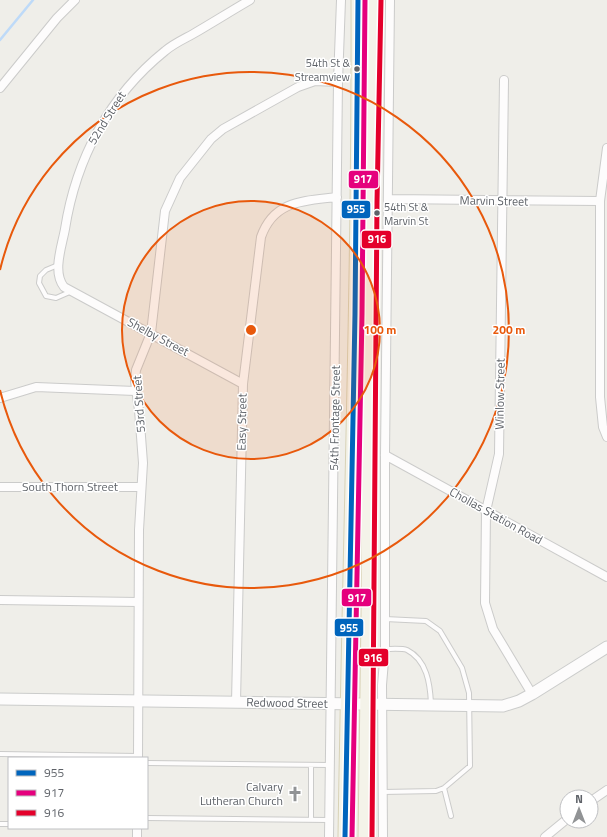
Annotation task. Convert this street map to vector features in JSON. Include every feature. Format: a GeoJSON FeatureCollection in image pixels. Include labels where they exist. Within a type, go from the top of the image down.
{"type":"FeatureCollection","features":[{"type":"Feature","properties":{"kind":"main road"},"geometry":{"type":"LineString","coordinates":[[346,837],[353,453],[358,0]]}},
{"type":"Feature","properties":{"kind":"main road"},"geometry":{"type":"LineString","coordinates":[[365,837],[370,202],[374,0]]}},
{"type":"Feature","properties":{"kind":"street"},"geometry":{"type":"LineString","coordinates":[[0,88],[57,18],[75,0]]}},
{"type":"Feature","properties":{"kind":"street","name":"52nd Street"},"geometry":{"type":"LineString","coordinates":[[72,291],[64,287],[59,281],[59,265],[68,208],[76,178],[95,135],[115,103],[138,75],[166,50],[250,0]]}},
{"type":"Feature","properties":{"kind":"street","name":"54th Frontage Street"},"geometry":{"type":"LineString","coordinates":[[329,837],[338,82],[341,0]]}},
{"type":"Feature","properties":{"kind":"street"},"geometry":{"type":"LineString","coordinates":[[383,837],[382,704],[385,649],[385,455],[390,0]]}},
{"type":"Feature","properties":{"kind":"street","name":"Winlow Street"},"geometry":{"type":"LineString","coordinates":[[504,80],[499,454],[486,511],[485,603],[493,629],[532,694]]}},
{"type":"Feature","properties":{"kind":"street","name":"53rd Street"},"geometry":{"type":"LineString","coordinates":[[138,757],[138,602],[143,463],[136,391],[136,370],[151,333],[165,211],[180,178],[211,139],[223,129],[298,87],[315,81],[338,82]]}},
{"type":"Feature","properties":{"kind":"street"},"geometry":{"type":"LineString","coordinates":[[607,148],[600,201],[600,404],[602,427],[607,438]]}},
{"type":"Feature","properties":{"kind":"street","name":"Easy Street"},"geometry":{"type":"LineString","coordinates":[[236,702],[243,384],[260,244],[263,231],[275,214],[289,205],[305,201],[337,197]]}},
{"type":"Feature","properties":{"kind":"street","name":"Marvin Street"},"geometry":{"type":"LineString","coordinates":[[388,199],[600,201]]}},
{"type":"Feature","properties":{"kind":"street","name":"Shelby Street"},"geometry":{"type":"LineString","coordinates":[[72,291],[243,384]]}},
{"type":"Feature","properties":{"kind":"street"},"geometry":{"type":"LineString","coordinates":[[0,398],[36,387],[136,391]]}},
{"type":"Feature","properties":{"kind":"street","name":"Chollas Station Road"},"geometry":{"type":"LineString","coordinates":[[385,455],[607,577]]}},
{"type":"Feature","properties":{"kind":"street","name":"South Thorn Street"},"geometry":{"type":"LineString","coordinates":[[0,487],[141,488]]}},
{"type":"Feature","properties":{"kind":"street"},"geometry":{"type":"LineString","coordinates":[[0,600],[138,602]]}},
{"type":"Feature","properties":{"kind":"street","name":"Redwood Street"},"geometry":{"type":"LineString","coordinates":[[0,699],[503,706],[519,701],[532,694],[607,648]]}},
{"type":"Feature","properties":{"kind":"street"},"geometry":{"type":"LineString","coordinates":[[545,837],[559,826]]}},
{"type":"Feature","properties":{"kind":"lane"},"geometry":{"type":"LineString","coordinates":[[59,265],[46,270],[40,276],[40,283],[46,296],[56,298],[72,291]]}},
{"type":"Feature","properties":{"kind":"lane"},"geometry":{"type":"LineString","coordinates":[[383,792],[436,791],[444,788],[470,766],[470,706],[468,685],[462,668],[440,632],[426,621],[385,619]]}},
{"type":"Feature","properties":{"kind":"lane"},"geometry":{"type":"LineString","coordinates":[[385,649],[407,650],[417,658],[427,674],[430,686],[431,706]]}},
{"type":"Feature","properties":{"kind":"lane"},"geometry":{"type":"LineString","coordinates":[[0,754],[25,756],[138,757]]}},
{"type":"Feature","properties":{"kind":"lane"},"geometry":{"type":"LineString","coordinates":[[148,763],[330,765]]}},
{"type":"Feature","properties":{"kind":"lane"},"geometry":{"type":"LineString","coordinates":[[311,765],[311,820]]}},
{"type":"Feature","properties":{"kind":"lane"},"geometry":{"type":"LineString","coordinates":[[444,788],[451,816]]}},
{"type":"Feature","properties":{"kind":"lane"},"geometry":{"type":"LineString","coordinates":[[148,818],[329,820]]}},
{"type":"Feature","properties":{"kind":"waterway"},"geometry":{"type":"LineString","coordinates":[[0,40],[33,0]]}},
{"type":"Feature","properties":{"kind":"transit line","name":"955"},"geometry":{"type":"LineString","coordinates":[[345,837],[355,314],[358,0]]}},
{"type":"Feature","properties":{"kind":"transit line","name":"917"},"geometry":{"type":"LineString","coordinates":[[352,837],[362,314],[365,0]]}},
{"type":"Feature","properties":{"kind":"transit line","name":"916"},"geometry":{"type":"LineString","coordinates":[[372,837],[377,202],[381,0]]}},
{"type":"Feature","properties":{"kind":"place","name":"54th St & Streamview"},"geometry":{"type":"Point","coordinates":[357,69]}},
{"type":"Feature","properties":{"kind":"place","name":"54th St & Marvin St"},"geometry":{"type":"Point","coordinates":[377,213]}},
{"type":"Feature","properties":{"kind":"place","name":"Calvary Lutheran Church"},"geometry":{"type":"Point","coordinates":[295,794]}}]}
